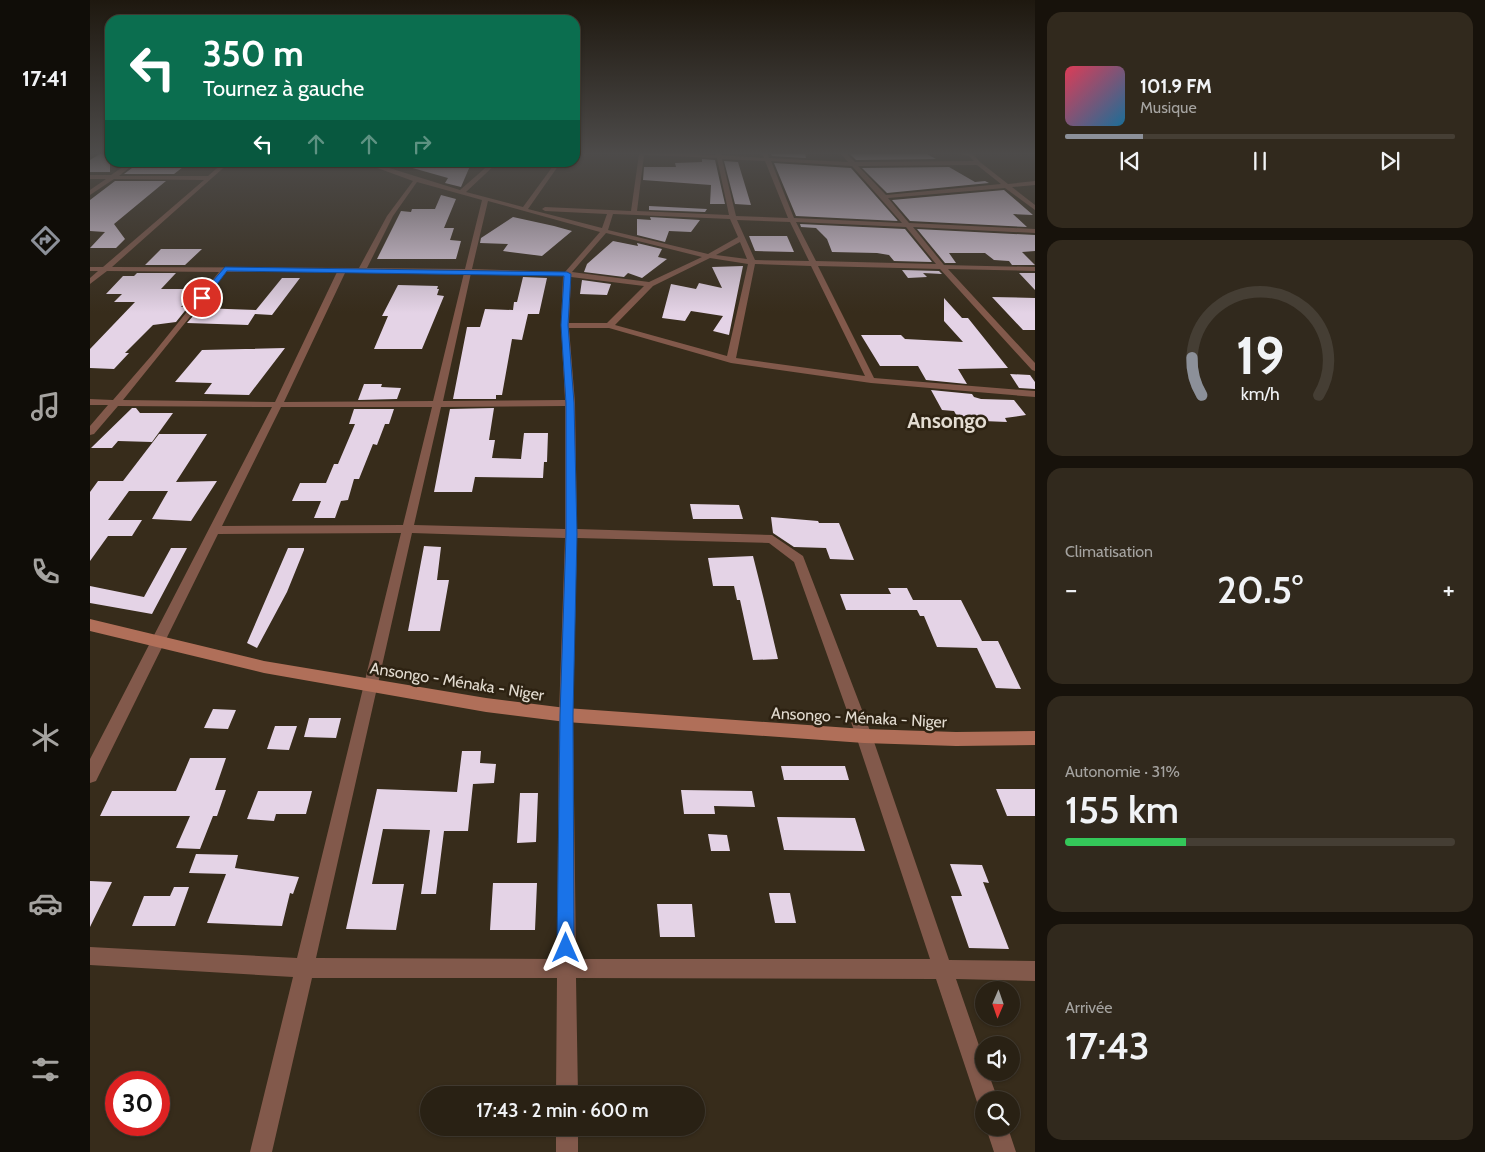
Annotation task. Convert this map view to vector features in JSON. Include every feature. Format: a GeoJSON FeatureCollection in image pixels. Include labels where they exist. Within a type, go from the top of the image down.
{"type":"FeatureCollection","features":[{"type":"Feature","properties":{"kind":"main road","name":"Ansongo - Ménaka - Niger"},"geometry":{"type":"LineString","coordinates":[[90,625],[159,640],[264,667],[486,705],[566,715],[864,736],[956,739],[1035,738]]}},
{"type":"Feature","properties":{"kind":"street"},"geometry":{"type":"LineString","coordinates":[[90,282],[178,206]]}},
{"type":"Feature","properties":{"kind":"street"},"geometry":{"type":"LineString","coordinates":[[362,270],[390,216],[397,206]]}},
{"type":"Feature","properties":{"kind":"street"},"geometry":{"type":"LineString","coordinates":[[261,1152],[369,685],[438,403],[484,206]]}},
{"type":"Feature","properties":{"kind":"street"},"geometry":{"type":"LineString","coordinates":[[511,206],[604,231],[709,256],[752,262],[1035,269]]}},
{"type":"Feature","properties":{"kind":"street"},"geometry":{"type":"LineString","coordinates":[[634,213],[635,206]]}},
{"type":"Feature","properties":{"kind":"street"},"geometry":{"type":"LineString","coordinates":[[730,206],[733,218],[752,262],[731,360]]}},
{"type":"Feature","properties":{"kind":"street"},"geometry":{"type":"LineString","coordinates":[[786,206],[871,380]]}},
{"type":"Feature","properties":{"kind":"street"},"geometry":{"type":"LineString","coordinates":[[891,206],[942,267],[1035,368]]}},
{"type":"Feature","properties":{"kind":"street"},"geometry":{"type":"LineString","coordinates":[[526,209],[1035,230]]}},
{"type":"Feature","properties":{"kind":"street"},"geometry":{"type":"LineString","coordinates":[[567,1086],[566,715],[571,534],[570,403],[565,325],[567,274],[604,231],[611,212]]}},
{"type":"Feature","properties":{"kind":"street"},"geometry":{"type":"LineString","coordinates":[[609,326],[650,284],[742,238]]}},
{"type":"Feature","properties":{"kind":"street"},"geometry":{"type":"LineString","coordinates":[[90,269],[468,271],[567,274],[650,284]]}},
{"type":"Feature","properties":{"kind":"street"},"geometry":{"type":"LineString","coordinates":[[90,432],[117,402],[225,269]]}},
{"type":"Feature","properties":{"kind":"street"},"geometry":{"type":"LineString","coordinates":[[90,776],[304,353],[342,270]]}},
{"type":"Feature","properties":{"kind":"street"},"geometry":{"type":"LineString","coordinates":[[565,325],[609,326],[731,360],[871,380],[1035,394]]}},
{"type":"Feature","properties":{"kind":"street"},"geometry":{"type":"LineString","coordinates":[[90,402],[180,405],[570,403]]}},
{"type":"Feature","properties":{"kind":"street"},"geometry":{"type":"LineString","coordinates":[[215,530],[407,529],[772,539],[799,559],[864,736],[985,1091]]}},
{"type":"Feature","properties":{"kind":"street"},"geometry":{"type":"LineString","coordinates":[[90,956],[303,968],[566,967],[1035,971]]}},
{"type":"Feature","properties":{"kind":"street"},"geometry":{"type":"LineString","coordinates":[[567,1136],[567,1152]]}},
{"type":"Feature","properties":{"kind":"street"},"geometry":{"type":"LineString","coordinates":[[1000,1136],[1005,1152]]}},
{"type":"Feature","properties":{"kind":"building"},"geometry":{"type":"Polygon","coordinates":[[[90,206],[136,206],[114,224],[125,239],[116,248],[90,248],[105,232],[90,231],[90,206]]]}},
{"type":"Feature","properties":{"kind":"building"},"geometry":{"type":"Polygon","coordinates":[[[436,206],[453,206],[444,228],[454,228],[450,240],[461,241],[456,259],[377,259],[401,211],[411,212],[412,209],[435,209],[436,206]]]}},
{"type":"Feature","properties":{"kind":"building"},"geometry":{"type":"Polygon","coordinates":[[[649,206],[707,209],[705,212],[649,210],[649,206]]]}},
{"type":"Feature","properties":{"kind":"building"},"geometry":{"type":"Polygon","coordinates":[[[792,206],[884,206],[898,221],[796,216],[792,206]]]}},
{"type":"Feature","properties":{"kind":"building"},"geometry":{"type":"Polygon","coordinates":[[[897,206],[1022,206],[1033,215],[1013,214],[1027,227],[910,221],[897,206]]]}},
{"type":"Feature","properties":{"kind":"building"},"geometry":{"type":"Polygon","coordinates":[[[513,217],[572,231],[542,256],[503,251],[508,244],[480,243],[481,238],[513,217]]]}},
{"type":"Feature","properties":{"kind":"building"},"geometry":{"type":"Polygon","coordinates":[[[650,217],[700,220],[691,232],[669,231],[665,242],[637,235],[637,219],[651,220],[650,217]]]}},
{"type":"Feature","properties":{"kind":"building"},"geometry":{"type":"Polygon","coordinates":[[[800,224],[905,229],[932,262],[894,261],[889,255],[877,253],[832,252],[827,239],[816,228],[801,227],[800,224]]]}},
{"type":"Feature","properties":{"kind":"building"},"geometry":{"type":"Polygon","coordinates":[[[917,229],[1035,235],[1035,251],[1022,252],[1035,265],[1012,265],[1009,261],[994,260],[985,253],[949,253],[956,263],[945,263],[917,229]]]}},
{"type":"Feature","properties":{"kind":"building"},"geometry":{"type":"Polygon","coordinates":[[[749,236],[787,236],[794,252],[755,251],[749,236]]]}},
{"type":"Feature","properties":{"kind":"building"},"geometry":{"type":"Polygon","coordinates":[[[613,241],[638,246],[637,243],[662,249],[658,257],[667,259],[642,278],[628,273],[624,277],[584,272],[587,264],[613,241]]]}},
{"type":"Feature","properties":{"kind":"building"},"geometry":{"type":"Polygon","coordinates":[[[161,249],[202,249],[185,265],[145,265],[161,249]]]}},
{"type":"Feature","properties":{"kind":"building"},"geometry":{"type":"Polygon","coordinates":[[[743,266],[729,335],[713,331],[723,316],[691,311],[685,321],[662,318],[671,284],[696,289],[699,283],[722,288],[712,267],[743,266]]]}},
{"type":"Feature","properties":{"kind":"building"},"geometry":{"type":"Polygon","coordinates":[[[902,270],[939,271],[942,274],[923,273],[927,277],[908,278],[902,270]]]}},
{"type":"Feature","properties":{"kind":"building"},"geometry":{"type":"Polygon","coordinates":[[[137,273],[176,273],[161,289],[197,289],[181,307],[188,307],[176,322],[153,325],[125,353],[129,353],[114,369],[90,368],[90,349],[135,302],[114,302],[122,294],[106,294],[123,276],[134,276],[137,273]]]}},
{"type":"Feature","properties":{"kind":"building"},"geometry":{"type":"Polygon","coordinates":[[[1019,273],[1035,273],[1035,290],[1019,273]]]}},
{"type":"Feature","properties":{"kind":"building"},"geometry":{"type":"Polygon","coordinates":[[[523,277],[547,278],[539,314],[528,314],[522,340],[512,339],[502,395],[496,395],[496,399],[453,399],[467,327],[480,327],[485,309],[513,310],[514,302],[517,302],[523,277]]]}},
{"type":"Feature","properties":{"kind":"building"},"geometry":{"type":"Polygon","coordinates":[[[282,278],[300,278],[272,315],[255,314],[248,325],[187,323],[200,308],[256,310],[282,278]]]}},
{"type":"Feature","properties":{"kind":"building"},"geometry":{"type":"Polygon","coordinates":[[[582,280],[611,284],[607,295],[580,294],[582,280]]]}},
{"type":"Feature","properties":{"kind":"building"},"geometry":{"type":"Polygon","coordinates":[[[398,285],[438,286],[437,295],[444,296],[422,349],[374,349],[388,316],[382,316],[398,285]]]}},
{"type":"Feature","properties":{"kind":"building"},"geometry":{"type":"Polygon","coordinates":[[[992,297],[1035,298],[1035,330],[1023,330],[992,297]]]}},
{"type":"Feature","properties":{"kind":"building"},"geometry":{"type":"Polygon","coordinates":[[[944,298],[962,318],[968,318],[1008,368],[958,369],[967,384],[926,380],[918,366],[880,366],[861,335],[901,335],[905,339],[963,342],[944,321],[944,298]]]}},
{"type":"Feature","properties":{"kind":"building"},"geometry":{"type":"Polygon","coordinates":[[[285,348],[249,395],[204,394],[212,383],[175,382],[202,350],[285,348]]]}},
{"type":"Feature","properties":{"kind":"building"},"geometry":{"type":"Polygon","coordinates":[[[1010,374],[1030,375],[1035,382],[1035,389],[1019,388],[1010,374]]]}},
{"type":"Feature","properties":{"kind":"building"},"geometry":{"type":"Polygon","coordinates":[[[364,384],[382,384],[381,387],[401,388],[397,399],[358,400],[364,384]]]}},
{"type":"Feature","properties":{"kind":"building"},"geometry":{"type":"Polygon","coordinates":[[[931,390],[972,394],[974,397],[981,399],[1014,400],[1026,415],[1005,418],[1007,422],[959,420],[954,411],[942,410],[931,390]]]}},
{"type":"Feature","properties":{"kind":"building"},"geometry":{"type":"Polygon","coordinates":[[[132,408],[136,408],[140,413],[173,413],[152,442],[118,441],[112,448],[91,448],[132,408]]]}},
{"type":"Feature","properties":{"kind":"building"},"geometry":{"type":"Polygon","coordinates":[[[494,408],[489,440],[495,440],[492,458],[521,459],[524,433],[548,433],[547,462],[544,462],[543,478],[475,477],[472,492],[434,492],[450,409],[494,408]]]}},
{"type":"Feature","properties":{"kind":"building"},"geometry":{"type":"Polygon","coordinates":[[[354,409],[394,409],[389,424],[385,424],[377,445],[373,444],[359,479],[354,479],[348,500],[341,501],[335,518],[314,518],[321,501],[292,501],[300,483],[326,483],[334,464],[338,464],[355,424],[349,424],[354,409]]]}},
{"type":"Feature","properties":{"kind":"building"},"geometry":{"type":"Polygon","coordinates":[[[159,434],[207,434],[176,482],[217,481],[191,521],[152,519],[168,491],[129,491],[108,520],[142,520],[132,536],[108,536],[90,561],[90,492],[98,481],[123,481],[159,434]]]}},
{"type":"Feature","properties":{"kind":"building"},"geometry":{"type":"Polygon","coordinates":[[[690,504],[739,505],[743,519],[693,519],[690,504]]]}},
{"type":"Feature","properties":{"kind":"building"},"geometry":{"type":"Polygon","coordinates":[[[771,517],[818,521],[819,523],[839,523],[854,560],[830,559],[826,548],[794,547],[773,533],[771,517]]]}},
{"type":"Feature","properties":{"kind":"building"},"geometry":{"type":"Polygon","coordinates":[[[424,546],[441,547],[437,580],[449,580],[440,631],[408,631],[424,546]]]}},
{"type":"Feature","properties":{"kind":"building"},"geometry":{"type":"Polygon","coordinates":[[[171,548],[187,548],[152,614],[90,603],[90,586],[144,597],[171,548]]]}},
{"type":"Feature","properties":{"kind":"building"},"geometry":{"type":"Polygon","coordinates":[[[288,548],[304,548],[304,550],[287,592],[257,648],[247,643],[288,548]]]}},
{"type":"Feature","properties":{"kind":"building"},"geometry":{"type":"Polygon","coordinates":[[[753,556],[778,659],[753,660],[740,600],[737,600],[734,586],[713,586],[708,558],[753,556]]]}},
{"type":"Feature","properties":{"kind":"building"},"geometry":{"type":"Polygon","coordinates":[[[888,588],[907,588],[913,600],[961,600],[982,641],[998,641],[1021,689],[996,688],[977,648],[937,647],[924,616],[920,616],[917,610],[846,610],[840,594],[891,594],[888,588]]]}},
{"type":"Feature","properties":{"kind":"building"},"geometry":{"type":"Polygon","coordinates":[[[213,709],[236,710],[228,729],[204,728],[213,709]]]}},
{"type":"Feature","properties":{"kind":"building"},"geometry":{"type":"Polygon","coordinates":[[[309,718],[341,718],[336,738],[304,737],[309,718]]]}},
{"type":"Feature","properties":{"kind":"building"},"geometry":{"type":"Polygon","coordinates":[[[275,726],[297,726],[289,750],[267,749],[275,726]]]}},
{"type":"Feature","properties":{"kind":"building"},"geometry":{"type":"Polygon","coordinates":[[[462,751],[481,751],[480,763],[496,764],[494,783],[473,784],[468,831],[444,831],[436,894],[421,894],[430,830],[383,829],[372,884],[404,884],[396,930],[346,929],[377,789],[457,792],[462,751]]]}},
{"type":"Feature","properties":{"kind":"building"},"geometry":{"type":"Polygon","coordinates":[[[190,758],[226,758],[215,790],[226,790],[217,816],[213,816],[200,849],[176,848],[190,816],[100,816],[112,791],[176,791],[190,758]]]}},
{"type":"Feature","properties":{"kind":"building"},"geometry":{"type":"Polygon","coordinates":[[[781,766],[845,766],[849,780],[784,780],[781,766]]]}},
{"type":"Feature","properties":{"kind":"building"},"geometry":{"type":"Polygon","coordinates":[[[996,789],[1035,789],[1035,816],[1007,816],[996,789]]]}},
{"type":"Feature","properties":{"kind":"building"},"geometry":{"type":"Polygon","coordinates":[[[681,790],[752,791],[755,807],[714,806],[715,814],[684,814],[681,790]]]}},
{"type":"Feature","properties":{"kind":"building"},"geometry":{"type":"Polygon","coordinates":[[[258,791],[312,791],[306,814],[276,814],[274,821],[247,819],[258,791]]]}},
{"type":"Feature","properties":{"kind":"building"},"geometry":{"type":"Polygon","coordinates":[[[520,793],[538,793],[536,842],[517,843],[520,793]]]}},
{"type":"Feature","properties":{"kind":"building"},"geometry":{"type":"Polygon","coordinates":[[[777,817],[855,818],[865,851],[784,850],[777,817]]]}},
{"type":"Feature","properties":{"kind":"building"},"geometry":{"type":"Polygon","coordinates":[[[708,834],[727,835],[730,851],[711,851],[708,834]]]}},
{"type":"Feature","properties":{"kind":"building"},"geometry":{"type":"Polygon","coordinates":[[[196,854],[238,855],[235,868],[299,877],[293,894],[290,893],[282,926],[207,923],[226,874],[189,873],[196,854]]]}},
{"type":"Feature","properties":{"kind":"building"},"geometry":{"type":"Polygon","coordinates":[[[950,864],[982,865],[989,883],[983,882],[1009,949],[969,948],[951,896],[962,896],[950,864]]]}},
{"type":"Feature","properties":{"kind":"building"},"geometry":{"type":"Polygon","coordinates":[[[90,881],[112,882],[90,927],[90,881]]]}},
{"type":"Feature","properties":{"kind":"building"},"geometry":{"type":"Polygon","coordinates":[[[493,883],[537,883],[535,930],[490,930],[493,883]]]}},
{"type":"Feature","properties":{"kind":"building"},"geometry":{"type":"Polygon","coordinates":[[[174,887],[189,887],[175,926],[132,926],[144,896],[170,896],[174,887]]]}},
{"type":"Feature","properties":{"kind":"building"},"geometry":{"type":"Polygon","coordinates":[[[769,893],[790,893],[796,923],[775,923],[769,893]]]}},
{"type":"Feature","properties":{"kind":"building"},"geometry":{"type":"Polygon","coordinates":[[[657,904],[692,904],[695,937],[660,937],[657,904]]]}},
{"type":"Feature","properties":{"kind":"district","name":"Ansongo"},"geometry":{"type":"Point","coordinates":[947,421]}},
{"type":"Feature","properties":{"kind":"route"},"geometry":{"type":"LineString","coordinates":[[202,298],[225,269],[468,271],[567,274],[565,325],[570,403],[571,534],[566,715],[566,948]]}}]}
